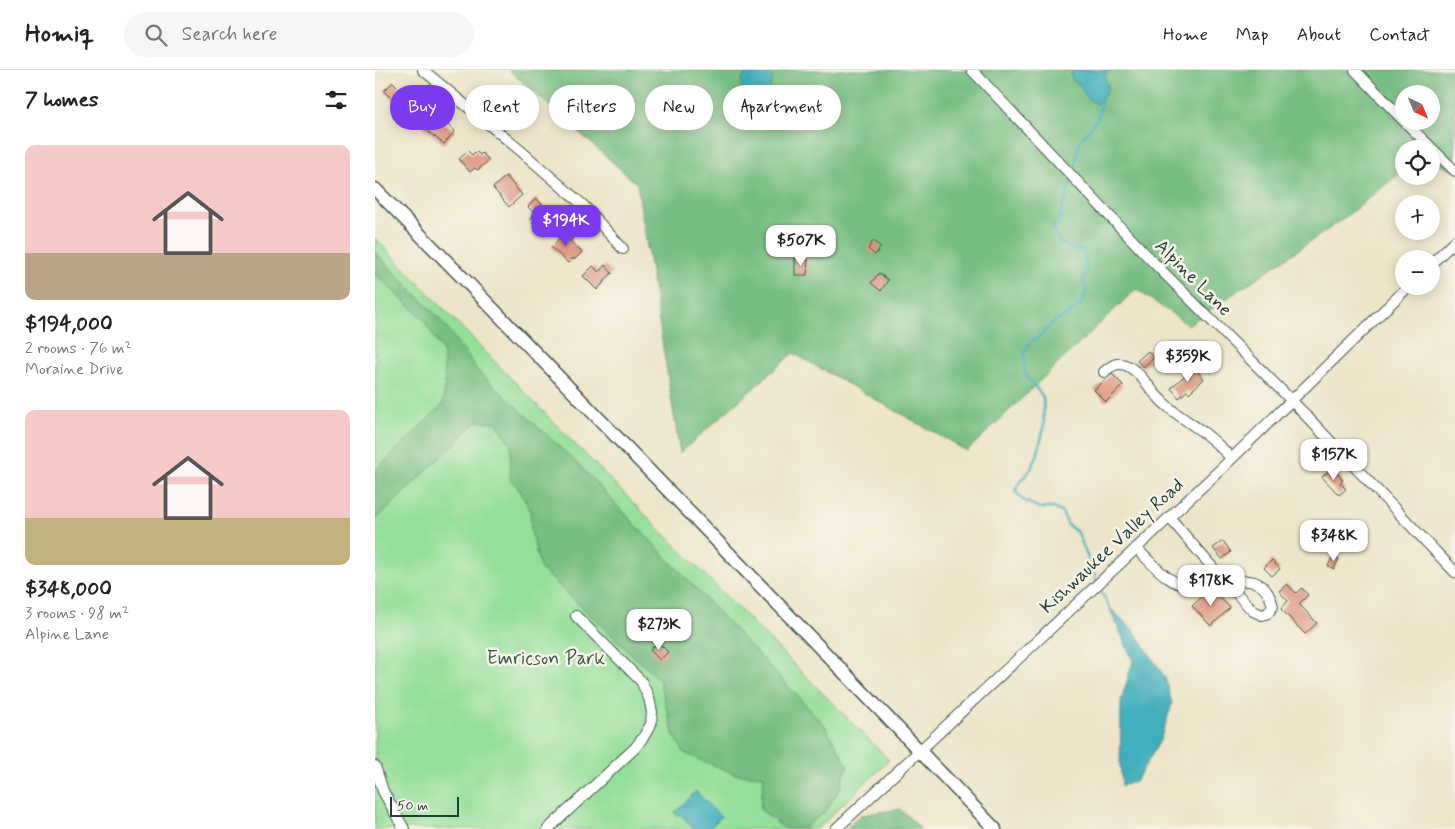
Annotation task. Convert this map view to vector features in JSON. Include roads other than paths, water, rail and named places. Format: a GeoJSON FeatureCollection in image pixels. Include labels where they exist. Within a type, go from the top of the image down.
{"type":"FeatureCollection","features":[{"type":"Feature","properties":{"kind":"main road"},"geometry":{"type":"LineString","coordinates":[[375,189],[995,829]]}},
{"type":"Feature","properties":{"kind":"street"},"geometry":{"type":"LineString","coordinates":[[423,70],[584,206],[623,249]]}},
{"type":"Feature","properties":{"kind":"street","name":"Alpine Lane"},"geometry":{"type":"LineString","coordinates":[[971,70],[1153,262],[1292,401],[1455,572]]}},
{"type":"Feature","properties":{"kind":"street"},"geometry":{"type":"LineString","coordinates":[[1355,70],[1395,112]]}},
{"type":"Feature","properties":{"kind":"street"},"geometry":{"type":"LineString","coordinates":[[1413,130],[1455,171]]}},
{"type":"Feature","properties":{"kind":"street"},"geometry":{"type":"LineString","coordinates":[[1440,255],[1455,241]]}},
{"type":"Feature","properties":{"kind":"street","name":"Kishwaukee Valley Road"},"geometry":{"type":"LineString","coordinates":[[836,829],[1292,401],[1400,295]]}},
{"type":"Feature","properties":{"kind":"street"},"geometry":{"type":"LineString","coordinates":[[1104,372],[1112,366],[1121,364],[1129,366],[1165,404],[1212,440],[1231,458]]}},
{"type":"Feature","properties":{"kind":"street"},"geometry":{"type":"LineString","coordinates":[[1169,517],[1227,582]]}},
{"type":"Feature","properties":{"kind":"street"},"geometry":{"type":"LineString","coordinates":[[1136,548],[1176,584],[1192,586],[1201,581],[1212,567]]}},
{"type":"Feature","properties":{"kind":"street"},"geometry":{"type":"LineString","coordinates":[[548,829],[635,748],[645,736],[651,724],[651,705],[641,681],[576,616]]}},
{"type":"Feature","properties":{"kind":"street"},"geometry":{"type":"LineString","coordinates":[[375,766],[383,791],[403,829]]}},
{"type":"Feature","properties":{"kind":"water"},"geometry":{"type":"Polygon","coordinates":[[[748,70],[765,70],[773,78],[770,85],[742,85],[742,79],[748,70]]]}},
{"type":"Feature","properties":{"kind":"water"},"geometry":{"type":"Polygon","coordinates":[[[1072,70],[1108,70],[1105,77],[1108,88],[1101,101],[1096,104],[1087,98],[1079,84],[1072,80],[1072,70]]]}},
{"type":"Feature","properties":{"kind":"water"},"geometry":{"type":"Polygon","coordinates":[[[1109,607],[1135,632],[1165,677],[1172,704],[1160,741],[1136,781],[1122,786],[1120,765],[1121,701],[1133,661],[1109,607]]]}},
{"type":"Feature","properties":{"kind":"water"},"geometry":{"type":"Polygon","coordinates":[[[696,791],[721,817],[709,829],[694,829],[680,814],[678,816],[674,813],[696,791]]]}},
{"type":"Feature","properties":{"kind":"waterway"},"geometry":{"type":"LineString","coordinates":[[1074,173],[1079,143],[1098,117],[1101,101]]}},
{"type":"Feature","properties":{"kind":"waterway"},"geometry":{"type":"LineString","coordinates":[[1071,181],[1059,219],[1053,226],[1060,243],[1075,250],[1084,250],[1086,268],[1083,280],[1087,289],[1082,303],[1068,315],[1055,321],[1039,337],[1029,343],[1024,354],[1025,374],[1043,397],[1044,427],[1037,456],[1031,469],[1015,491],[1023,500],[1039,508],[1054,508],[1062,513],[1068,525],[1078,533],[1097,582]]}},
{"type":"Feature","properties":{"kind":"waterway"},"geometry":{"type":"LineString","coordinates":[[1099,587],[1110,609]]}},
{"type":"Feature","properties":{"kind":"park label","name":"Emricson Park"},"geometry":{"type":"Point","coordinates":[546,658]}}]}
